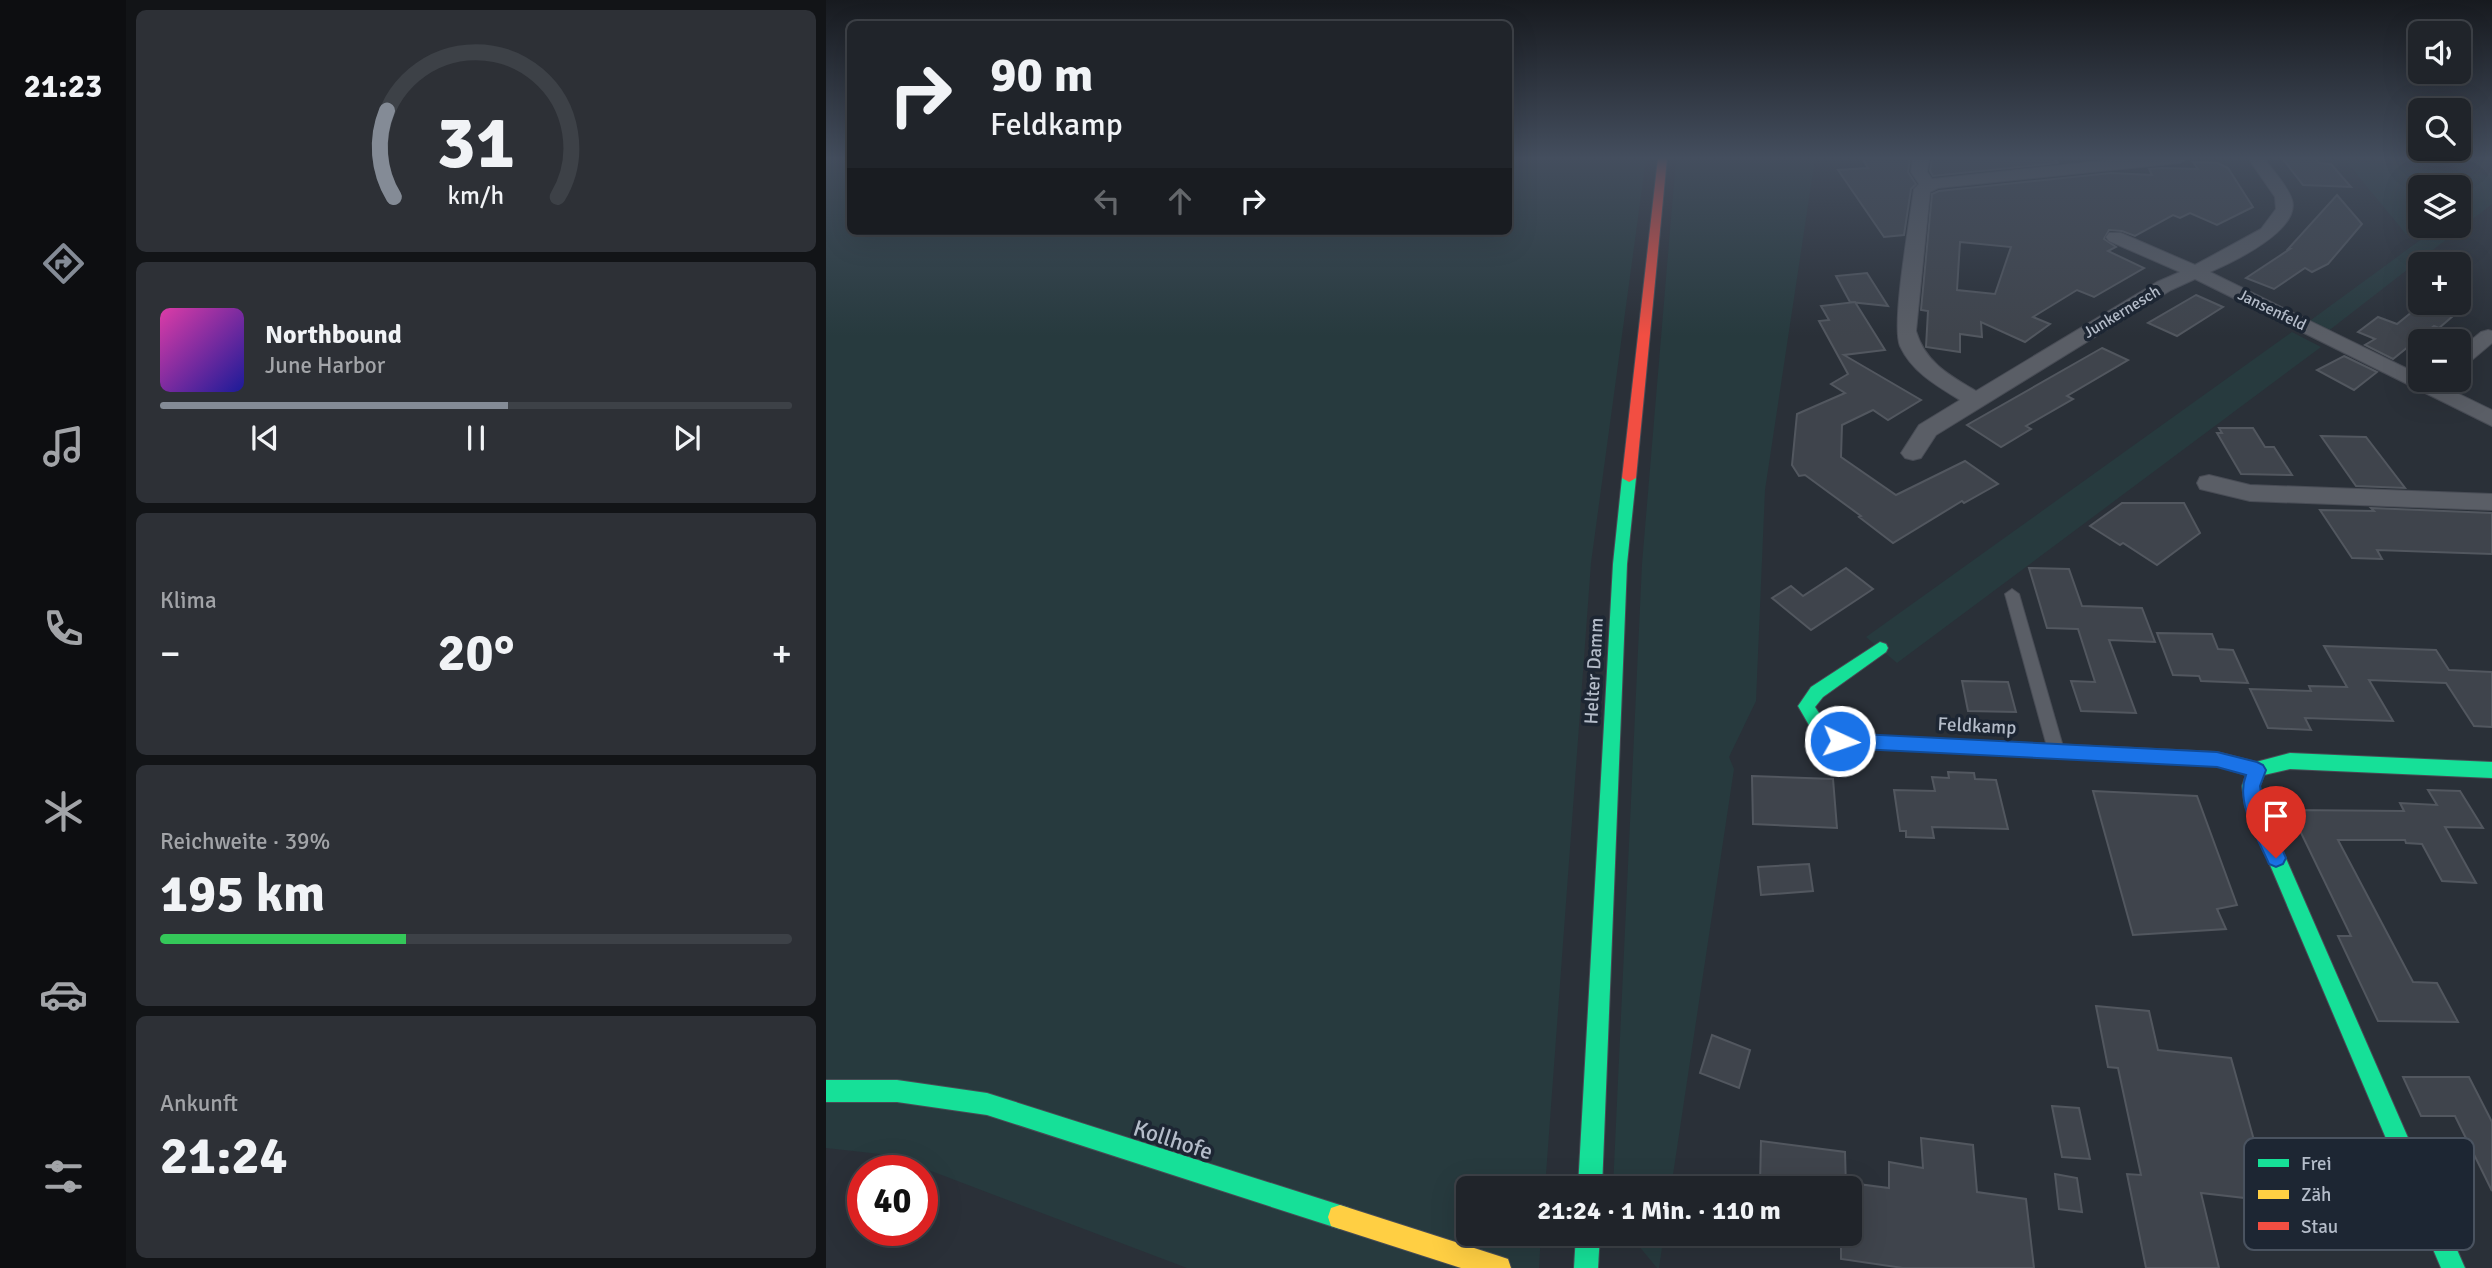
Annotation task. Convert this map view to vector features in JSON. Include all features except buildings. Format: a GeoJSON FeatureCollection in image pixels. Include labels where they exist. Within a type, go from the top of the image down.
{"type":"FeatureCollection","features":[{"type":"Feature","properties":{"kind":"street","name":"Helter Damm"},"geometry":{"type":"LineString","coordinates":[[1591,1176],[1620,564],[1657,217]]}},
{"type":"Feature","properties":{"kind":"street"},"geometry":{"type":"LineString","coordinates":[[1918,217],[1907,342],[1917,360],[1976,401]]}},
{"type":"Feature","properties":{"kind":"street","name":"Junkernesch"},"geometry":{"type":"LineString","coordinates":[[1913,453],[1927,430],[2164,286],[2267,233],[2280,217]]}},
{"type":"Feature","properties":{"kind":"street","name":"Jansenfeld"},"geometry":{"type":"LineString","coordinates":[[2115,237],[2408,371]]}},
{"type":"Feature","properties":{"kind":"street"},"geometry":{"type":"LineString","coordinates":[[2471,351],[2488,337]]}},
{"type":"Feature","properties":{"kind":"street","name":"Jansenfeld"},"geometry":{"type":"LineString","coordinates":[[2448,392],[2492,419]]}},
{"type":"Feature","properties":{"kind":"street"},"geometry":{"type":"LineString","coordinates":[[2209,483],[2250,493],[2492,502]]}},
{"type":"Feature","properties":{"kind":"street","name":"Feldkamp"},"geometry":{"type":"LineString","coordinates":[[1880,648],[1817,692],[1807,706],[1810,720],[1821,732],[1840,741],[2217,759],[2257,770]]}},
{"type":"Feature","properties":{"kind":"street"},"geometry":{"type":"LineString","coordinates":[[2398,1138],[2254,806],[2251,786],[2257,770],[2271,764],[2290,761],[2492,770]]}},
{"type":"Feature","properties":{"kind":"street","name":"Kollhofe"},"geometry":{"type":"LineString","coordinates":[[826,1091],[897,1091],[987,1104],[1499,1268]]}},
{"type":"Feature","properties":{"kind":"street"},"geometry":{"type":"LineString","coordinates":[[1586,1268],[1587,1246]]}},
{"type":"Feature","properties":{"kind":"street"},"geometry":{"type":"LineString","coordinates":[[2446,1250],[2454,1268]]}},
{"type":"Feature","properties":{"kind":"lane"},"geometry":{"type":"LineString","coordinates":[[2012,594],[2056,751]]}},
{"type":"Feature","properties":{"kind":"green space"},"geometry":{"type":"Polygon","coordinates":[[[826,217],[847,217],[847,235],[1512,235],[1512,217],[1638,217],[1591,563],[1546,1176],[1456,1176],[1456,1246],[1540,1246],[1539,1268],[1187,1268],[938,1174],[938,1155],[889,1155],[826,1148],[826,217]]]}},
{"type":"Feature","properties":{"kind":"green space"},"geometry":{"type":"Polygon","coordinates":[[[1671,217],[1806,217],[1765,490],[1756,701],[1729,757],[1734,769],[1673,1176],[1614,1176],[1642,564],[1671,217]]]}},
{"type":"Feature","properties":{"kind":"green space"},"geometry":{"type":"Polygon","coordinates":[[[2392,217],[2408,217],[2408,234],[2406,234],[2392,217]]]}},
{"type":"Feature","properties":{"kind":"green space"},"geometry":{"type":"Polygon","coordinates":[[[2423,238],[2448,238],[2430,252],[2408,252],[2408,269],[2327,332],[2307,323],[2423,238]]]}},
{"type":"Feature","properties":{"kind":"green space"},"geometry":{"type":"Polygon","coordinates":[[[2292,332],[2321,347],[1897,663],[1866,637],[2292,332]]]}},
{"type":"Feature","properties":{"kind":"green space"},"geometry":{"type":"Polygon","coordinates":[[[1639,1246],[1662,1246],[1657,1268],[1639,1246]]]}},
{"type":"Feature","properties":{"kind":"traffic: fast"},"geometry":{"type":"LineString","coordinates":[[1591,1176],[1620,564],[1629,478]]}},
{"type":"Feature","properties":{"kind":"traffic: fast"},"geometry":{"type":"LineString","coordinates":[[1880,648],[1817,692],[1806,706],[1811,718],[1828,735],[1840,741],[2217,759],[2257,770],[2271,764],[2290,761],[2492,770]]}},
{"type":"Feature","properties":{"kind":"traffic: fast"},"geometry":{"type":"LineString","coordinates":[[2257,770],[2251,786],[2254,806],[2397,1138]]}},
{"type":"Feature","properties":{"kind":"traffic: fast"},"geometry":{"type":"LineString","coordinates":[[826,1091],[897,1091],[987,1104],[1340,1217]]}},
{"type":"Feature","properties":{"kind":"traffic: fast"},"geometry":{"type":"LineString","coordinates":[[1586,1268],[1587,1246]]}},
{"type":"Feature","properties":{"kind":"traffic: fast"},"geometry":{"type":"LineString","coordinates":[[2445,1250],[2453,1268]]}},
{"type":"Feature","properties":{"kind":"traffic: slow"},"geometry":{"type":"LineString","coordinates":[[1340,1217],[1499,1268]]}},
{"type":"Feature","properties":{"kind":"traffic: jam"},"geometry":{"type":"LineString","coordinates":[[1629,478],[1657,217]]}},
{"type":"Feature","properties":{"kind":"route"},"geometry":{"type":"LineString","coordinates":[[1840,741],[2217,759],[2257,770],[2251,786],[2254,806],[2276,858]]}}]}
